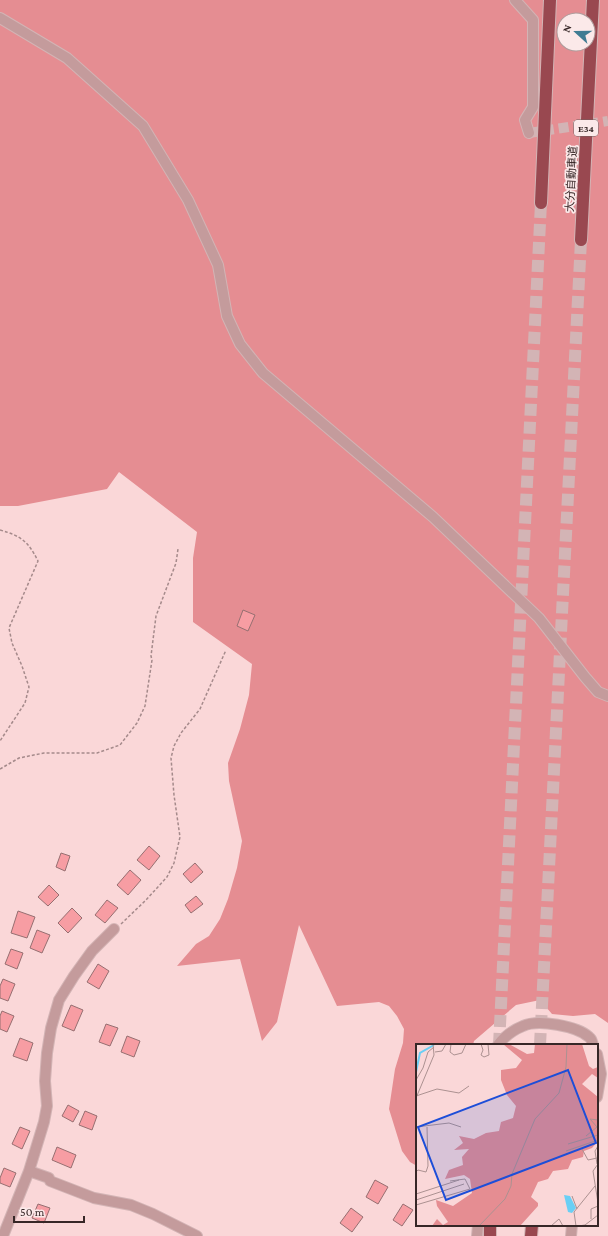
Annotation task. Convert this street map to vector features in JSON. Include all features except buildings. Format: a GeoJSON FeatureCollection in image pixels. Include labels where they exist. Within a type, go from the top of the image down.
{"type":"FeatureCollection","features":[{"type":"Feature","properties":{"kind":"highway","name":"大分自動車道"},"geometry":{"type":"LineString","coordinates":[[581,240],[593,0]]}},
{"type":"Feature","properties":{"kind":"highway"},"geometry":{"type":"LineString","coordinates":[[541,203],[550,2]]}},
{"type":"Feature","properties":{"kind":"highway"},"geometry":{"type":"LineString","coordinates":[[531,1236],[532,1226]]}},
{"type":"Feature","properties":{"kind":"street"},"geometry":{"type":"LineString","coordinates":[[515,0],[534,20],[533,107],[525,120],[529,133]]}},
{"type":"Feature","properties":{"kind":"street"},"geometry":{"type":"LineString","coordinates":[[0,18],[66,58],[143,126],[188,200],[218,265],[227,316],[240,344],[263,373],[434,517],[539,618],[598,692],[608,696]]}},
{"type":"Feature","properties":{"kind":"street"},"geometry":{"type":"LineString","coordinates":[[3,1236],[29,1171],[44,1122],[47,1106],[45,1081],[47,1052],[51,1028],[59,1000],[92,951],[114,929]]}},
{"type":"Feature","properties":{"kind":"street"},"geometry":{"type":"LineString","coordinates":[[499,1044],[503,1038],[524,1025],[547,1023],[577,1030],[591,1037],[594,1044]]}},
{"type":"Feature","properties":{"kind":"street"},"geometry":{"type":"LineString","coordinates":[[598,1059],[601,1074],[598,1091]]}},
{"type":"Feature","properties":{"kind":"street"},"geometry":{"type":"LineString","coordinates":[[29,1171],[49,1178],[50,1181],[94,1198],[131,1205],[197,1236]]}},
{"type":"Feature","properties":{"kind":"street"},"geometry":{"type":"LineString","coordinates":[[477,1236],[478,1226]]}},
{"type":"Feature","properties":{"kind":"street"},"geometry":{"type":"LineString","coordinates":[[571,1236],[572,1226]]}},
{"type":"Feature","properties":{"kind":"path"},"geometry":{"type":"LineString","coordinates":[[0,530],[24,540],[31,547],[38,561],[9,628],[12,643],[29,687],[25,703],[0,741]]}},
{"type":"Feature","properties":{"kind":"path"},"geometry":{"type":"LineString","coordinates":[[0,769],[19,758],[44,752],[97,753],[120,745],[137,723],[145,706],[152,660],[151,656],[156,616],[176,563],[178,549]]}},
{"type":"Feature","properties":{"kind":"path"},"geometry":{"type":"LineString","coordinates":[[114,929],[146,900],[167,877],[174,863],[180,837],[174,795],[171,758],[174,746],[181,733],[200,709],[226,650]]}},
{"type":"Feature","properties":{"kind":"shaded area"},"geometry":{"type":"Polygon","coordinates":[[[0,0],[608,0],[608,1023],[595,1014],[573,1016],[552,1014],[540,1000],[516,1005],[474,1041],[473,1044],[416,1044],[416,1165],[410,1162],[402,1151],[389,1109],[395,1069],[403,1043],[404,1029],[397,1016],[389,1006],[379,1002],[337,1006],[299,925],[277,1022],[262,1041],[240,959],[177,966],[196,944],[209,936],[220,919],[228,899],[237,868],[242,841],[229,781],[228,763],[240,729],[249,695],[252,664],[193,622],[193,558],[197,532],[119,472],[107,489],[18,506],[0,506],[0,0]]]}},
{"type":"Feature","properties":{"kind":"tunnel"},"geometry":{"type":"LineString","coordinates":[[529,133],[608,121]]}},
{"type":"Feature","properties":{"kind":"tunnel"},"geometry":{"type":"LineString","coordinates":[[499,1044],[541,203]]}},
{"type":"Feature","properties":{"kind":"tunnel"},"geometry":{"type":"LineString","coordinates":[[540,1044],[581,240]]}}]}
